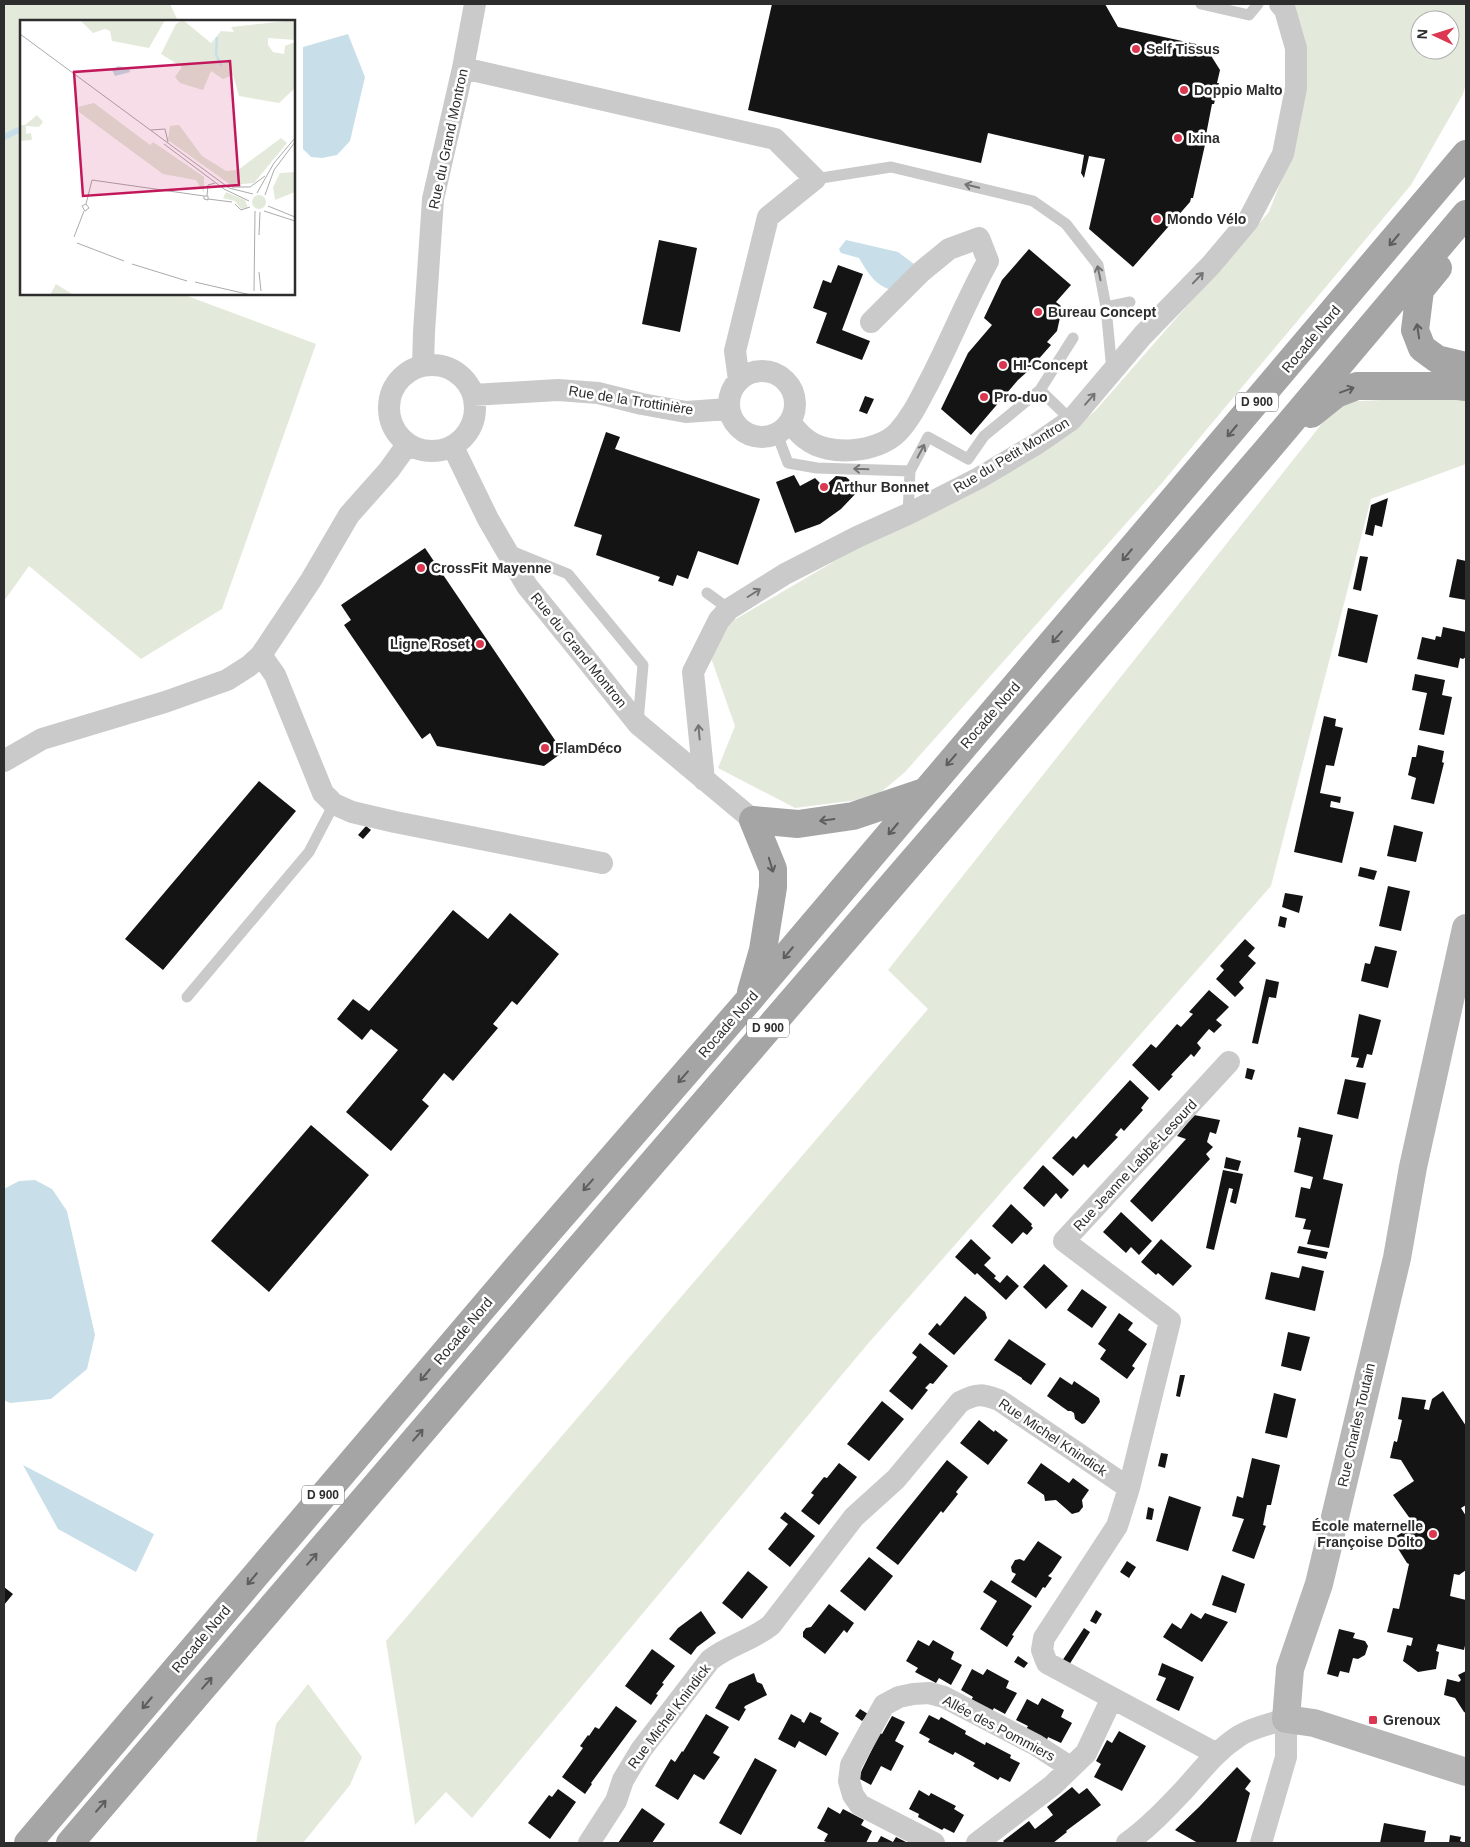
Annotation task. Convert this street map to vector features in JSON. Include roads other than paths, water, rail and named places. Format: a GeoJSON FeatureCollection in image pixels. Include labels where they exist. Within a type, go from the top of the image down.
{"type":"FeatureCollection","features":[{"type":"Feature","properties":{"kind":"main road","name":"Rocade Nord"},"geometry":{"type":"LineString","coordinates":[[1425,203],[1466,133]]}},
{"type":"Feature","properties":{"kind":"main road","name":"Rocade Nord"},"geometry":{"type":"LineString","coordinates":[[28,1843],[521,1263],[749,1000],[1466,154]]}},
{"type":"Feature","properties":{"kind":"main road","name":"D 900"},"geometry":{"type":"LineString","coordinates":[[70,1843],[566,1262],[1267,450],[1466,214]]}},
{"type":"Feature","properties":{"kind":"main road"},"geometry":{"type":"LineString","coordinates":[[1466,232],[1420,290],[1416,330],[1422,348],[1437,359],[1466,366]]}},
{"type":"Feature","properties":{"kind":"main road"},"geometry":{"type":"LineString","coordinates":[[1267,450],[1336,394],[1357,386],[1466,387]]}},
{"type":"Feature","properties":{"kind":"main road"},"geometry":{"type":"LineString","coordinates":[[749,1000],[763,950],[773,887],[773,869],[753,820],[798,824],[853,816],[924,792]]}},
{"type":"Feature","properties":{"kind":"street","name":"Rue du Grand Montron"},"geometry":{"type":"LineString","coordinates":[[423,365],[432,199],[463,68],[475,4]]}},
{"type":"Feature","properties":{"kind":"street","name":"Rue du Petit Montron"},"geometry":{"type":"LineString","coordinates":[[704,780],[694,672],[719,620],[729,609],[785,574],[980,478],[1071,420],[1143,335],[1211,265],[1248,221],[1284,154],[1296,88],[1296,48],[1285,10],[1280,4]]}},
{"type":"Feature","properties":{"kind":"street"},"geometry":{"type":"LineString","coordinates":[[463,68],[774,139],[816,179],[768,217],[735,351],[739,380]]}},
{"type":"Feature","properties":{"kind":"street"},"geometry":{"type":"LineString","coordinates":[[784,428],[806,440],[829,449],[852,450],[875,447],[897,434],[913,413],[936,368],[968,297],[988,261],[979,238],[949,249],[921,272],[871,322]]}},
{"type":"Feature","properties":{"kind":"street"},"geometry":{"type":"LineString","coordinates":[[423,365],[436,365],[448,368],[459,374],[468,384],[473,395],[476,410],[472,425],[465,437],[453,447],[442,451],[418,450],[407,445],[396,435],[390,422],[388,407],[391,392],[398,380],[410,370],[423,365]]}},
{"type":"Feature","properties":{"kind":"street"},"geometry":{"type":"LineString","coordinates":[[758,371],[769,371],[787,382],[793,392],[795,402],[794,413],[784,428],[767,438],[756,438],[738,428],[731,419],[728,409],[728,398],[732,388],[739,380],[748,374],[758,371]]}},
{"type":"Feature","properties":{"kind":"street","name":"Rue de la Trottinière"},"geometry":{"type":"LineString","coordinates":[[473,395],[558,390],[598,393],[686,412],[728,409]]}},
{"type":"Feature","properties":{"kind":"street"},"geometry":{"type":"LineString","coordinates":[[4,761],[42,739],[165,702],[227,680],[249,666],[261,655],[311,580],[349,515],[389,470],[407,445]]}},
{"type":"Feature","properties":{"kind":"street","name":"Rue du Grand Montron"},"geometry":{"type":"LineString","coordinates":[[453,447],[488,518],[527,586],[638,724],[704,780]]}},
{"type":"Feature","properties":{"kind":"street"},"geometry":{"type":"LineString","coordinates":[[261,655],[275,676],[323,793],[334,804],[352,812],[395,822],[602,863]]}},
{"type":"Feature","properties":{"kind":"street"},"geometry":{"type":"LineString","coordinates":[[704,780],[753,820]]}},
{"type":"Feature","properties":{"kind":"street","name":"Rue Charles Toutain"},"geometry":{"type":"LineString","coordinates":[[1286,1719],[1290,1669],[1319,1584],[1396,1258],[1413,1166],[1466,928]]}},
{"type":"Feature","properties":{"kind":"street","name":"Rue Jeanne Labbé-Lesourd"},"geometry":{"type":"LineString","coordinates":[[1129,1488],[1170,1321],[1064,1241],[1229,1062]]}},
{"type":"Feature","properties":{"kind":"street","name":"Rue Michel Knindick"},"geometry":{"type":"LineString","coordinates":[[589,1843],[616,1801],[623,1780],[641,1750],[710,1660],[720,1653],[759,1635],[771,1625],[854,1517],[896,1479],[960,1402],[972,1396],[984,1395],[999,1400],[1129,1488]]}},
{"type":"Feature","properties":{"kind":"street"},"geometry":{"type":"LineString","coordinates":[[1129,1488],[1117,1526],[1044,1638],[1042,1650],[1047,1663],[1215,1753]]}},
{"type":"Feature","properties":{"kind":"street","name":"Allée des Pommiers"},"geometry":{"type":"LineString","coordinates":[[934,1843],[860,1804],[853,1795],[849,1781],[851,1765],[884,1705],[898,1696],[929,1693],[944,1698],[1036,1745],[1070,1767]]}},
{"type":"Feature","properties":{"kind":"street","name":"Allée des Pommiers"},"geometry":{"type":"LineString","coordinates":[[977,1843],[1053,1785],[1086,1753],[1112,1698]]}},
{"type":"Feature","properties":{"kind":"street"},"geometry":{"type":"LineString","coordinates":[[1261,1843],[1286,1757],[1286,1719]]}},
{"type":"Feature","properties":{"kind":"street"},"geometry":{"type":"LineString","coordinates":[[1127,1843],[1143,1832],[1184,1790],[1215,1753],[1241,1734],[1286,1719],[1314,1723],[1466,1772]]}},
{"type":"Feature","properties":{"kind":"lane"},"geometry":{"type":"LineString","coordinates":[[1201,4],[1249,15],[1258,4]]}},
{"type":"Feature","properties":{"kind":"lane"},"geometry":{"type":"LineString","coordinates":[[816,179],[891,167],[1033,201],[1066,224],[1098,265],[1106,307],[1112,373]]}},
{"type":"Feature","properties":{"kind":"lane"},"geometry":{"type":"LineString","coordinates":[[1106,307],[1130,302]]}},
{"type":"Feature","properties":{"kind":"lane"},"geometry":{"type":"LineString","coordinates":[[908,514],[910,471],[928,437],[968,458],[984,436],[1040,390],[1073,338]]}},
{"type":"Feature","properties":{"kind":"lane"},"geometry":{"type":"LineString","coordinates":[[1040,390],[1071,420]]}},
{"type":"Feature","properties":{"kind":"lane"},"geometry":{"type":"LineString","coordinates":[[784,428],[788,463],[817,468],[910,471]]}},
{"type":"Feature","properties":{"kind":"lane"},"geometry":{"type":"LineString","coordinates":[[505,548],[568,574],[643,665],[638,724]]}},
{"type":"Feature","properties":{"kind":"lane"},"geometry":{"type":"LineString","coordinates":[[707,592],[729,609]]}},
{"type":"Feature","properties":{"kind":"lane"},"geometry":{"type":"LineString","coordinates":[[188,998],[309,852],[334,804]]}},
{"type":"Feature","properties":{"kind":"water"},"geometry":{"type":"Polygon","coordinates":[[[348,34],[365,77],[350,141],[337,155],[322,158],[311,157],[303,149],[303,47],[348,34]]]}},
{"type":"Feature","properties":{"kind":"water"},"geometry":{"type":"Polygon","coordinates":[[[846,240],[898,252],[914,264],[891,290],[885,288],[876,282],[859,258],[841,253],[839,249],[846,240]]]}},
{"type":"Feature","properties":{"kind":"water"},"geometry":{"type":"Polygon","coordinates":[[[35,1180],[52,1189],[67,1211],[95,1335],[87,1369],[51,1399],[10,1403],[4,1400],[4,1189],[19,1181],[35,1180]]]}},
{"type":"Feature","properties":{"kind":"water"},"geometry":{"type":"Polygon","coordinates":[[[23,1465],[154,1534],[136,1572],[58,1529],[23,1465]]]}},
{"type":"Feature","properties":{"kind":"waterway"},"geometry":{"type":"LineString","coordinates":[[4,137],[20,129]]}},
{"type":"Feature","properties":{"kind":"place","name":"Self Tissus"},"geometry":{"type":"Point","coordinates":[1136,49]}},
{"type":"Feature","properties":{"kind":"place","name":"Doppio Malto"},"geometry":{"type":"Point","coordinates":[1184,90]}},
{"type":"Feature","properties":{"kind":"place","name":"Ixina"},"geometry":{"type":"Point","coordinates":[1178,138]}},
{"type":"Feature","properties":{"kind":"place","name":"Mondo Vélo"},"geometry":{"type":"Point","coordinates":[1157,219]}},
{"type":"Feature","properties":{"kind":"place","name":"Bureau Concept"},"geometry":{"type":"Point","coordinates":[1038,312]}},
{"type":"Feature","properties":{"kind":"place","name":"HI-Concept"},"geometry":{"type":"Point","coordinates":[1003,365]}},
{"type":"Feature","properties":{"kind":"place","name":"Pro-duo"},"geometry":{"type":"Point","coordinates":[984,397]}},
{"type":"Feature","properties":{"kind":"place","name":"Arthur Bonnet"},"geometry":{"type":"Point","coordinates":[824,487]}},
{"type":"Feature","properties":{"kind":"place","name":"CrossFit Mayenne"},"geometry":{"type":"Point","coordinates":[421,568]}},
{"type":"Feature","properties":{"kind":"place","name":"Ligne Roset"},"geometry":{"type":"Point","coordinates":[480,644]}},
{"type":"Feature","properties":{"kind":"place","name":"FlamDéco"},"geometry":{"type":"Point","coordinates":[545,748]}},
{"type":"Feature","properties":{"kind":"place","name":"École maternelle Françoise Dolto"},"geometry":{"type":"Point","coordinates":[1433,1534]}},
{"type":"Feature","properties":{"kind":"place","name":"Grenoux"},"geometry":{"type":"Point","coordinates":[1373,1720]}}]}
